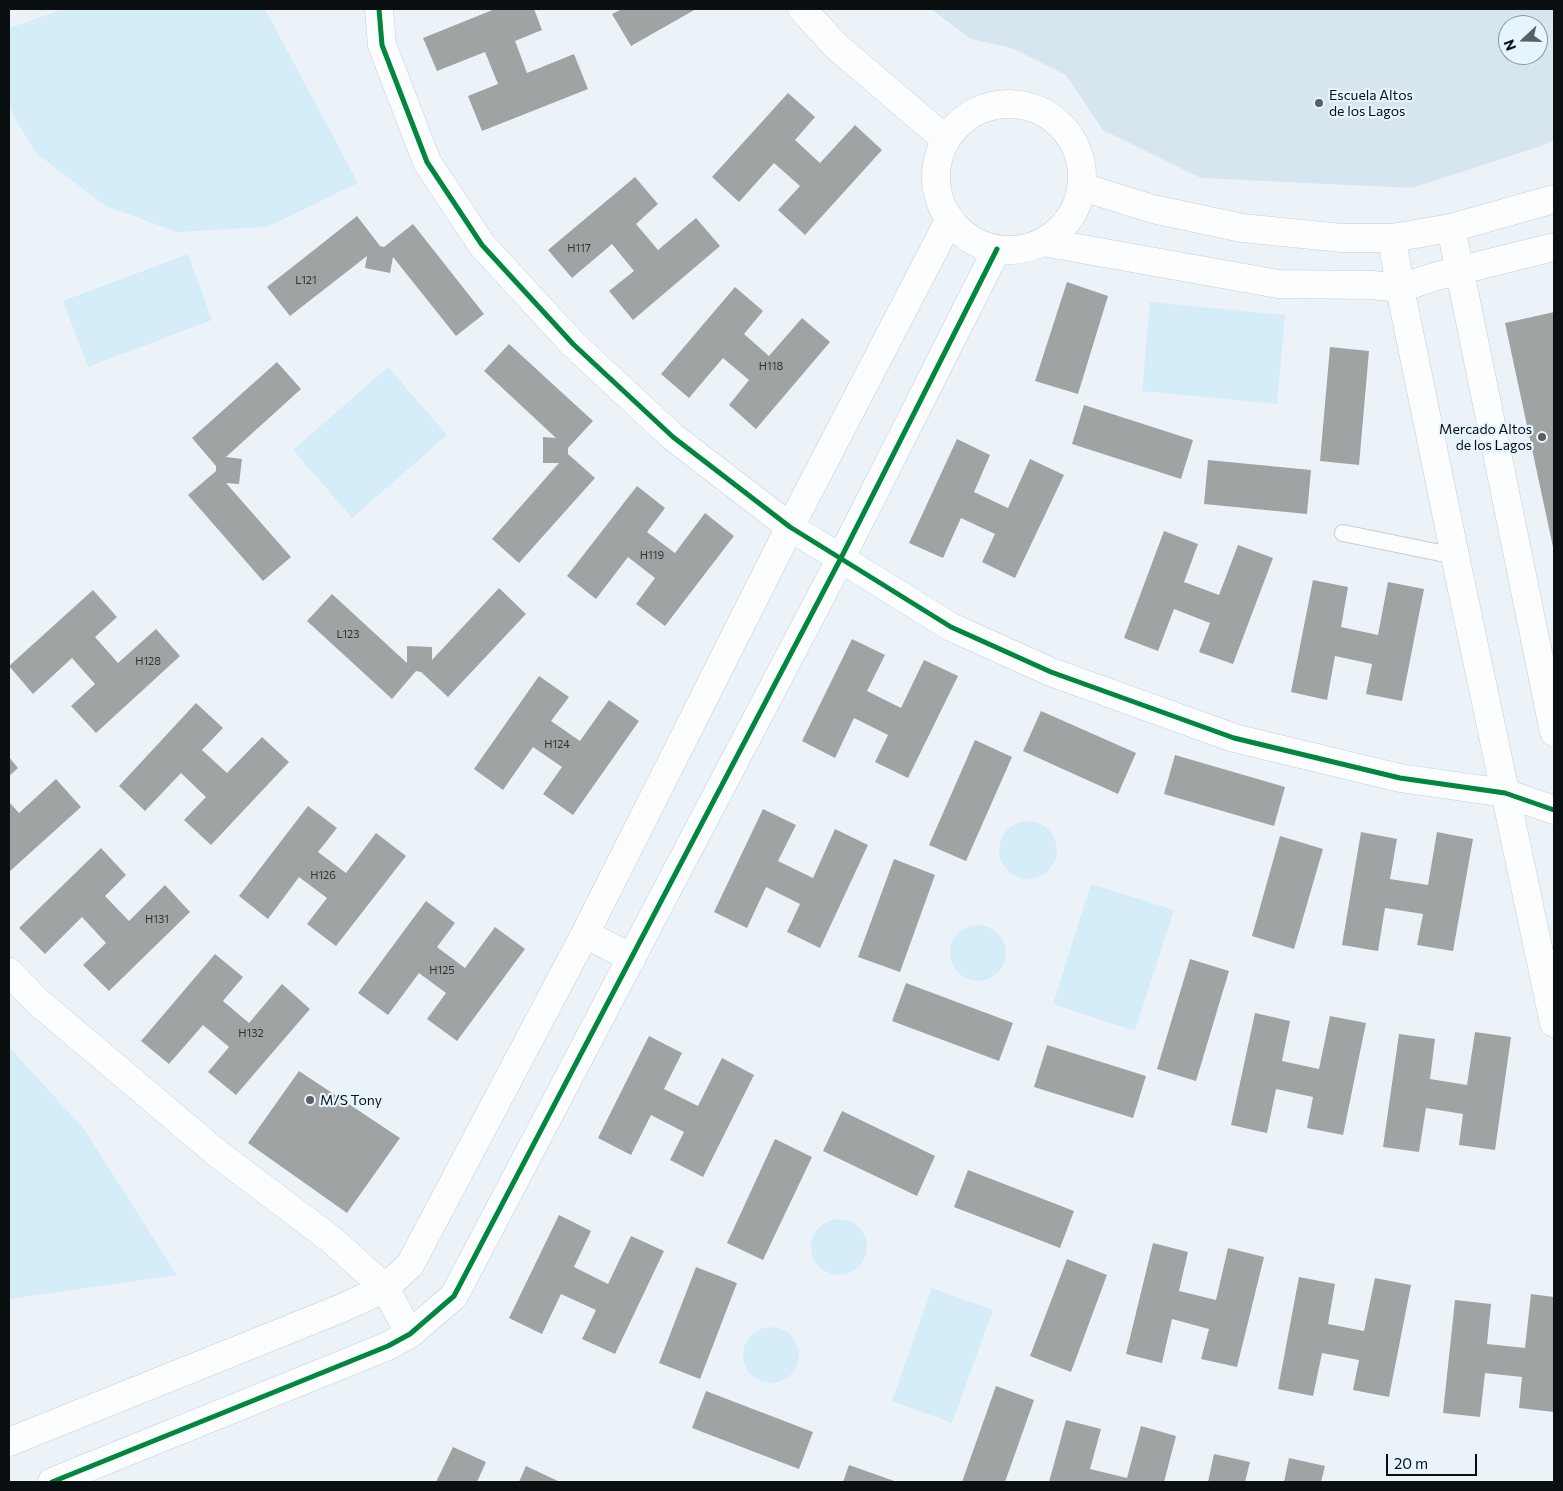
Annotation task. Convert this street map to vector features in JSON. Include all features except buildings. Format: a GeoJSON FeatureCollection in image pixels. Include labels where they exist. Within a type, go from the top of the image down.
{"type":"FeatureCollection","features":[{"type":"Feature","properties":{"kind":"street"},"geometry":{"type":"LineString","coordinates":[[379,9],[382,46],[427,162],[482,245],[573,344],[673,437],[790,526],[951,627],[1051,672],[1234,738],[1400,778],[1506,793],[1554,810]]}},
{"type":"Feature","properties":{"kind":"street"},"geometry":{"type":"LineString","coordinates":[[802,9],[836,46],[945,139]]}},
{"type":"Feature","properties":{"kind":"street"},"geometry":{"type":"LineString","coordinates":[[1008,103],[1033,107],[1055,119],[1072,138],[1081,161],[1082,187],[1075,209],[1062,229],[1042,242],[1020,250],[997,249],[974,242],[956,227],[942,208],[936,185],[937,161],[945,139],[962,120],[983,108],[1008,103]]}},
{"type":"Feature","properties":{"kind":"street"},"geometry":{"type":"LineString","coordinates":[[1082,187],[1153,209],[1242,228],[1342,238],[1392,238],[1451,228],[1554,199]]}},
{"type":"Feature","properties":{"kind":"street"},"geometry":{"type":"LineString","coordinates":[[9,1442],[333,1311],[385,1288],[410,1265],[585,934],[790,526],[950,218]]}},
{"type":"Feature","properties":{"kind":"street"},"geometry":{"type":"LineString","coordinates":[[1451,228],[1554,732]]}},
{"type":"Feature","properties":{"kind":"street"},"geometry":{"type":"LineString","coordinates":[[1392,238],[1400,288],[1455,556],[1554,1023]]}},
{"type":"Feature","properties":{"kind":"street"},"geometry":{"type":"LineString","coordinates":[[1042,242],[1278,284],[1372,285],[1400,288],[1554,247]]}},
{"type":"Feature","properties":{"kind":"street"},"geometry":{"type":"LineString","coordinates":[[52,1482],[388,1346],[410,1334],[454,1296],[841,558],[997,249]]}},
{"type":"Feature","properties":{"kind":"street"},"geometry":{"type":"LineString","coordinates":[[585,934],[632,958]]}},
{"type":"Feature","properties":{"kind":"street"},"geometry":{"type":"LineString","coordinates":[[9,972],[37,1001],[210,1147],[332,1240],[385,1288],[410,1334]]}},
{"type":"Feature","properties":{"kind":"lane"},"geometry":{"type":"LineString","coordinates":[[1344,533],[1455,556]]}},
{"type":"Feature","properties":{"kind":"shaded area"},"geometry":{"type":"Polygon","coordinates":[[[64,9],[265,9],[358,183],[267,227],[177,232],[106,206],[37,154],[13,115],[9,103],[9,28],[64,9]]]}},
{"type":"Feature","properties":{"kind":"shaded area","name":"Escuela Altos de los Lagos"},"geometry":{"type":"Polygon","coordinates":[[[931,9],[1554,9],[1554,140],[1538,147],[1412,188],[1201,178],[1103,130],[1066,75],[1012,48],[971,39],[931,9]]]}},
{"type":"Feature","properties":{"kind":"shaded area"},"geometry":{"type":"Polygon","coordinates":[[[188,254],[212,320],[88,367],[63,301],[188,254]]]}},
{"type":"Feature","properties":{"kind":"shaded area"},"geometry":{"type":"Polygon","coordinates":[[[1150,302],[1285,315],[1277,404],[1142,391],[1150,302]]]}},
{"type":"Feature","properties":{"kind":"shaded area"},"geometry":{"type":"Polygon","coordinates":[[[388,367],[447,435],[352,518],[293,450],[388,367]]]}},
{"type":"Feature","properties":{"kind":"shaded area"},"geometry":{"type":"Polygon","coordinates":[[[1022,821],[1034,821],[1049,829],[1057,844],[1057,856],[1049,871],[1034,879],[1022,879],[1007,871],[999,856],[999,844],[1007,829],[1022,821]]]}},
{"type":"Feature","properties":{"kind":"shaded area"},"geometry":{"type":"Polygon","coordinates":[[[1091,884],[1174,910],[1135,1031],[1053,1004],[1091,884]]]}},
{"type":"Feature","properties":{"kind":"shaded area"},"geometry":{"type":"Polygon","coordinates":[[[972,925],[984,925],[994,929],[1002,937],[1006,953],[1002,969],[994,977],[984,981],[972,981],[962,977],[954,969],[950,959],[950,947],[954,937],[962,929],[972,925]]]}},
{"type":"Feature","properties":{"kind":"shaded area"},"geometry":{"type":"Polygon","coordinates":[[[9,1047],[84,1129],[177,1275],[9,1299],[9,1047]]]}},
{"type":"Feature","properties":{"kind":"shaded area"},"geometry":{"type":"Polygon","coordinates":[[[833,1219],[845,1219],[855,1223],[863,1231],[867,1247],[863,1263],[855,1271],[845,1275],[833,1275],[823,1271],[815,1263],[811,1253],[811,1241],[815,1231],[823,1223],[833,1219]]]}},
{"type":"Feature","properties":{"kind":"shaded area"},"geometry":{"type":"Polygon","coordinates":[[[932,1288],[993,1310],[952,1423],[892,1401],[932,1288]]]}},
{"type":"Feature","properties":{"kind":"shaded area"},"geometry":{"type":"Polygon","coordinates":[[[765,1327],[777,1327],[787,1331],[795,1339],[799,1355],[795,1371],[787,1379],[777,1383],[765,1383],[755,1379],[747,1371],[743,1361],[743,1349],[747,1339],[755,1331],[765,1327]]]}},
{"type":"Feature","properties":{"kind":"cycle path"},"geometry":{"type":"LineString","coordinates":[[379,9],[382,45],[427,162],[482,245],[573,344],[673,437],[790,527],[951,627],[1051,672],[1234,738],[1400,778],[1505,793],[1554,810]]}},
{"type":"Feature","properties":{"kind":"cycle path"},"geometry":{"type":"LineString","coordinates":[[52,1482],[388,1346],[410,1334],[454,1296],[841,558],[997,249]]}},
{"type":"Feature","properties":{"kind":"place","name":"Escuela Altos de los Lagos"},"geometry":{"type":"Point","coordinates":[1319,103]}},
{"type":"Feature","properties":{"kind":"place","name":"Mercado Altos de los Lagos"},"geometry":{"type":"Point","coordinates":[1542,437]}},
{"type":"Feature","properties":{"kind":"place","name":"M/S Tony"},"geometry":{"type":"Point","coordinates":[310,1100]}}]}
